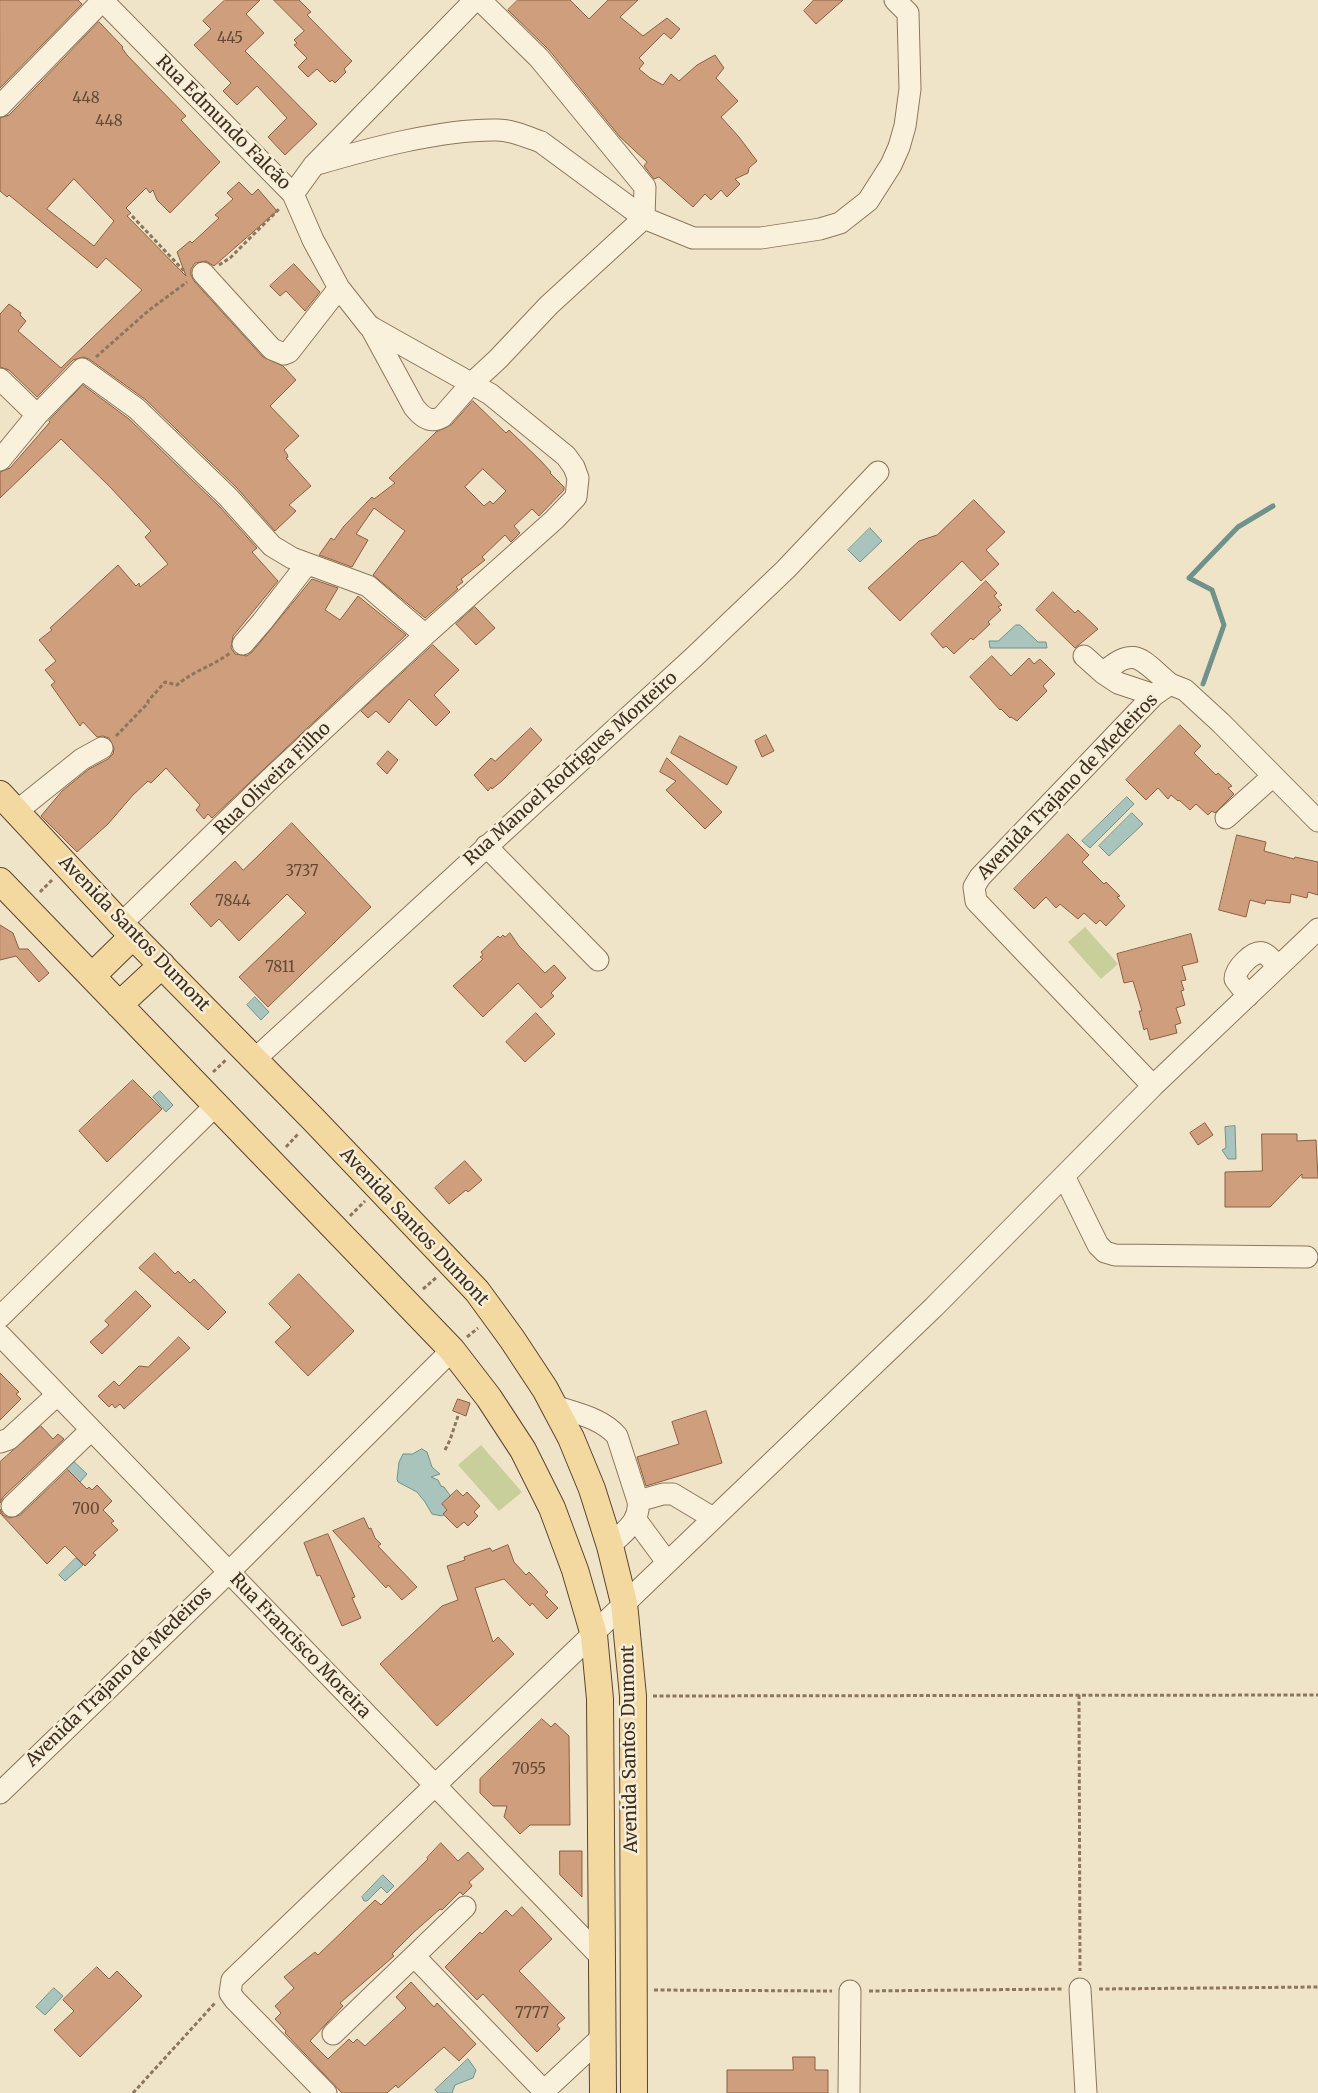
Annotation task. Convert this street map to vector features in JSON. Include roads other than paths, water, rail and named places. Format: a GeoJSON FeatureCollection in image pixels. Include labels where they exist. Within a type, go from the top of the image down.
{"type":"FeatureCollection","features":[{"type":"Feature","properties":{"kind":"main road","name":"Avenida Santos Dumont"},"geometry":{"type":"LineString","coordinates":[[8,802],[127,930],[255,1059],[477,1291],[512,1339],[554,1406],[570,1438],[592,1490],[610,1546],[624,1603],[633,1696],[634,2093]]}},
{"type":"Feature","properties":{"kind":"main road","name":"Avenida Santos Dumont"},"geometry":{"type":"LineString","coordinates":[[0,881],[452,1350],[489,1398],[523,1450],[552,1508],[575,1570],[594,1634],[600,1699],[603,2093]]}},
{"type":"Feature","properties":{"kind":"main road"},"geometry":{"type":"LineString","coordinates":[[92,976],[127,930]]}},
{"type":"Feature","properties":{"kind":"main road"},"geometry":{"type":"LineString","coordinates":[[119,1005],[162,965]]}},
{"type":"Feature","properties":{"kind":"main road"},"geometry":{"type":"LineString","coordinates":[[600,1699],[633,1696]]}},
{"type":"Feature","properties":{"kind":"street"},"geometry":{"type":"LineString","coordinates":[[0,106],[103,0]]}},
{"type":"Feature","properties":{"kind":"street","name":"Rua Edmundo Falcão"},"geometry":{"type":"LineString","coordinates":[[103,0],[293,194],[313,240],[339,288],[369,326],[430,360]]}},
{"type":"Feature","properties":{"kind":"street"},"geometry":{"type":"LineString","coordinates":[[314,165],[387,146],[462,133],[498,130],[541,142],[644,218],[692,238],[761,238],[820,229],[840,223],[868,201],[891,165],[899,147],[905,126],[910,89],[908,13],[895,0]]}},
{"type":"Feature","properties":{"kind":"street"},"geometry":{"type":"LineString","coordinates":[[293,194],[314,165],[486,3],[539,58],[645,187],[644,218],[549,304],[498,359],[437,420],[429,420],[420,415],[403,389],[369,326]]}},
{"type":"Feature","properties":{"kind":"street"},"geometry":{"type":"LineString","coordinates":[[194,273],[272,349],[284,354],[288,352],[339,288]]}},
{"type":"Feature","properties":{"kind":"street","name":"Rua Oliveira Filho"},"geometry":{"type":"LineString","coordinates":[[127,930],[268,781],[425,635],[554,520],[576,497],[578,478],[574,467],[566,456],[490,394],[430,360]]}},
{"type":"Feature","properties":{"kind":"street"},"geometry":{"type":"LineString","coordinates":[[0,460],[37,415],[82,369],[137,409],[228,497],[272,546],[292,558],[368,586],[425,635]]}},
{"type":"Feature","properties":{"kind":"street"},"geometry":{"type":"LineString","coordinates":[[0,379],[37,415]]}},
{"type":"Feature","properties":{"kind":"street","name":"Rua Manoel Rodrigues Monteiro"},"geometry":{"type":"LineString","coordinates":[[255,1059],[701,650],[786,569],[878,472]]}},
{"type":"Feature","properties":{"kind":"street"},"geometry":{"type":"LineString","coordinates":[[242,644],[262,622],[307,564]]}},
{"type":"Feature","properties":{"kind":"street"},"geometry":{"type":"LineString","coordinates":[[1084,656],[1118,683],[1162,690]]}},
{"type":"Feature","properties":{"kind":"street"},"geometry":{"type":"LineString","coordinates":[[1103,673],[1116,662],[1132,656],[1139,658],[1162,690]]}},
{"type":"Feature","properties":{"kind":"street","name":"Avenida Trajano de Medeiros"},"geometry":{"type":"LineString","coordinates":[[1154,1086],[976,901],[973,891],[974,886],[980,877],[1162,690],[1185,690],[1318,821]]}},
{"type":"Feature","properties":{"kind":"street"},"geometry":{"type":"LineString","coordinates":[[8,802],[102,748]]}},
{"type":"Feature","properties":{"kind":"street"},"geometry":{"type":"LineString","coordinates":[[1226,818],[1273,776]]}},
{"type":"Feature","properties":{"kind":"street"},"geometry":{"type":"LineString","coordinates":[[486,846],[598,960]]}},
{"type":"Feature","properties":{"kind":"street"},"geometry":{"type":"LineString","coordinates":[[326,2093],[234,2000],[229,1988],[232,1980],[934,1307],[1154,1086],[1318,929]]}},
{"type":"Feature","properties":{"kind":"street"},"geometry":{"type":"LineString","coordinates":[[0,1317],[216,1105]]}},
{"type":"Feature","properties":{"kind":"street"},"geometry":{"type":"LineString","coordinates":[[1064,1176],[1098,1245],[1104,1252],[1115,1256],[1307,1257]]}},
{"type":"Feature","properties":{"kind":"street","name":"Rua Francisco Moreira"},"geometry":{"type":"LineString","coordinates":[[0,1335],[601,1957]]}},
{"type":"Feature","properties":{"kind":"street","name":"Avenida Trajano de Medeiros"},"geometry":{"type":"LineString","coordinates":[[1,1789],[229,1572],[452,1350]]}},
{"type":"Feature","properties":{"kind":"street"},"geometry":{"type":"LineString","coordinates":[[0,1442],[9,1439],[57,1394]]}},
{"type":"Feature","properties":{"kind":"street"},"geometry":{"type":"LineString","coordinates":[[554,1406],[600,1423],[617,1436],[637,1510],[667,1562]]}},
{"type":"Feature","properties":{"kind":"street"},"geometry":{"type":"LineString","coordinates":[[12,1506],[91,1430]]}},
{"type":"Feature","properties":{"kind":"street"},"geometry":{"type":"LineString","coordinates":[[610,1546],[637,1510],[663,1494],[673,1494],[713,1518]]}},
{"type":"Feature","properties":{"kind":"street"},"geometry":{"type":"LineString","coordinates":[[334,2034],[465,1907]]}},
{"type":"Feature","properties":{"kind":"street"},"geometry":{"type":"LineString","coordinates":[[415,1956],[543,2092],[602,2037]]}},
{"type":"Feature","properties":{"kind":"street"},"geometry":{"type":"LineString","coordinates":[[1080,1989],[1086,2093]]}},
{"type":"Feature","properties":{"kind":"street"},"geometry":{"type":"LineString","coordinates":[[849,2093],[850,1991]]}},
{"type":"Feature","properties":{"kind":"water"},"geometry":{"type":"Polygon","coordinates":[[[870,528],[882,541],[860,562],[848,550],[870,528]]]}},
{"type":"Feature","properties":{"kind":"water"},"geometry":{"type":"Polygon","coordinates":[[[1016,625],[1020,625],[1038,642],[1046,642],[1047,648],[990,648],[989,641],[998,641],[1016,625]]]}},
{"type":"Feature","properties":{"kind":"water"},"geometry":{"type":"Polygon","coordinates":[[[1127,797],[1134,804],[1090,848],[1082,841],[1127,797]]]}},
{"type":"Feature","properties":{"kind":"water"},"geometry":{"type":"Polygon","coordinates":[[[1132,813],[1143,824],[1109,856],[1099,846],[1132,813]]]}},
{"type":"Feature","properties":{"kind":"water"},"geometry":{"type":"Polygon","coordinates":[[[255,997],[269,1012],[261,1020],[247,1005],[255,997]]]}},
{"type":"Feature","properties":{"kind":"water"},"geometry":{"type":"Polygon","coordinates":[[[160,1091],[173,1105],[166,1112],[153,1097],[160,1091]]]}},
{"type":"Feature","properties":{"kind":"water"},"geometry":{"type":"Polygon","coordinates":[[[1235,1126],[1236,1159],[1228,1159],[1222,1150],[1226,1148],[1225,1127],[1235,1126]]]}},
{"type":"Feature","properties":{"kind":"water"},"geometry":{"type":"Polygon","coordinates":[[[422,1449],[427,1452],[432,1467],[440,1474],[431,1477],[438,1480],[452,1498],[448,1512],[442,1516],[432,1514],[417,1492],[398,1482],[397,1479],[399,1462],[403,1454],[412,1454],[422,1449]]]}},
{"type":"Feature","properties":{"kind":"water"},"geometry":{"type":"Polygon","coordinates":[[[69,1457],[87,1474],[80,1482],[62,1464],[69,1457]]]}},
{"type":"Feature","properties":{"kind":"water"},"geometry":{"type":"Polygon","coordinates":[[[76,1558],[83,1565],[65,1581],[59,1575],[76,1558]]]}},
{"type":"Feature","properties":{"kind":"water"},"geometry":{"type":"Polygon","coordinates":[[[383,1875],[394,1886],[387,1893],[381,1887],[367,1901],[364,1901],[362,1897],[383,1875]]]}},
{"type":"Feature","properties":{"kind":"water"},"geometry":{"type":"Polygon","coordinates":[[[54,1988],[63,1996],[45,2015],[36,2007],[54,1988]]]}},
{"type":"Feature","properties":{"kind":"water"},"geometry":{"type":"Polygon","coordinates":[[[468,2059],[476,2070],[473,2078],[455,2085],[452,2093],[438,2093],[435,2090],[468,2059]]]}},
{"type":"Feature","properties":{"kind":"waterway"},"geometry":{"type":"LineString","coordinates":[[1203,684],[1224,625],[1212,590],[1189,578],[1238,527],[1273,506]]}}]}
